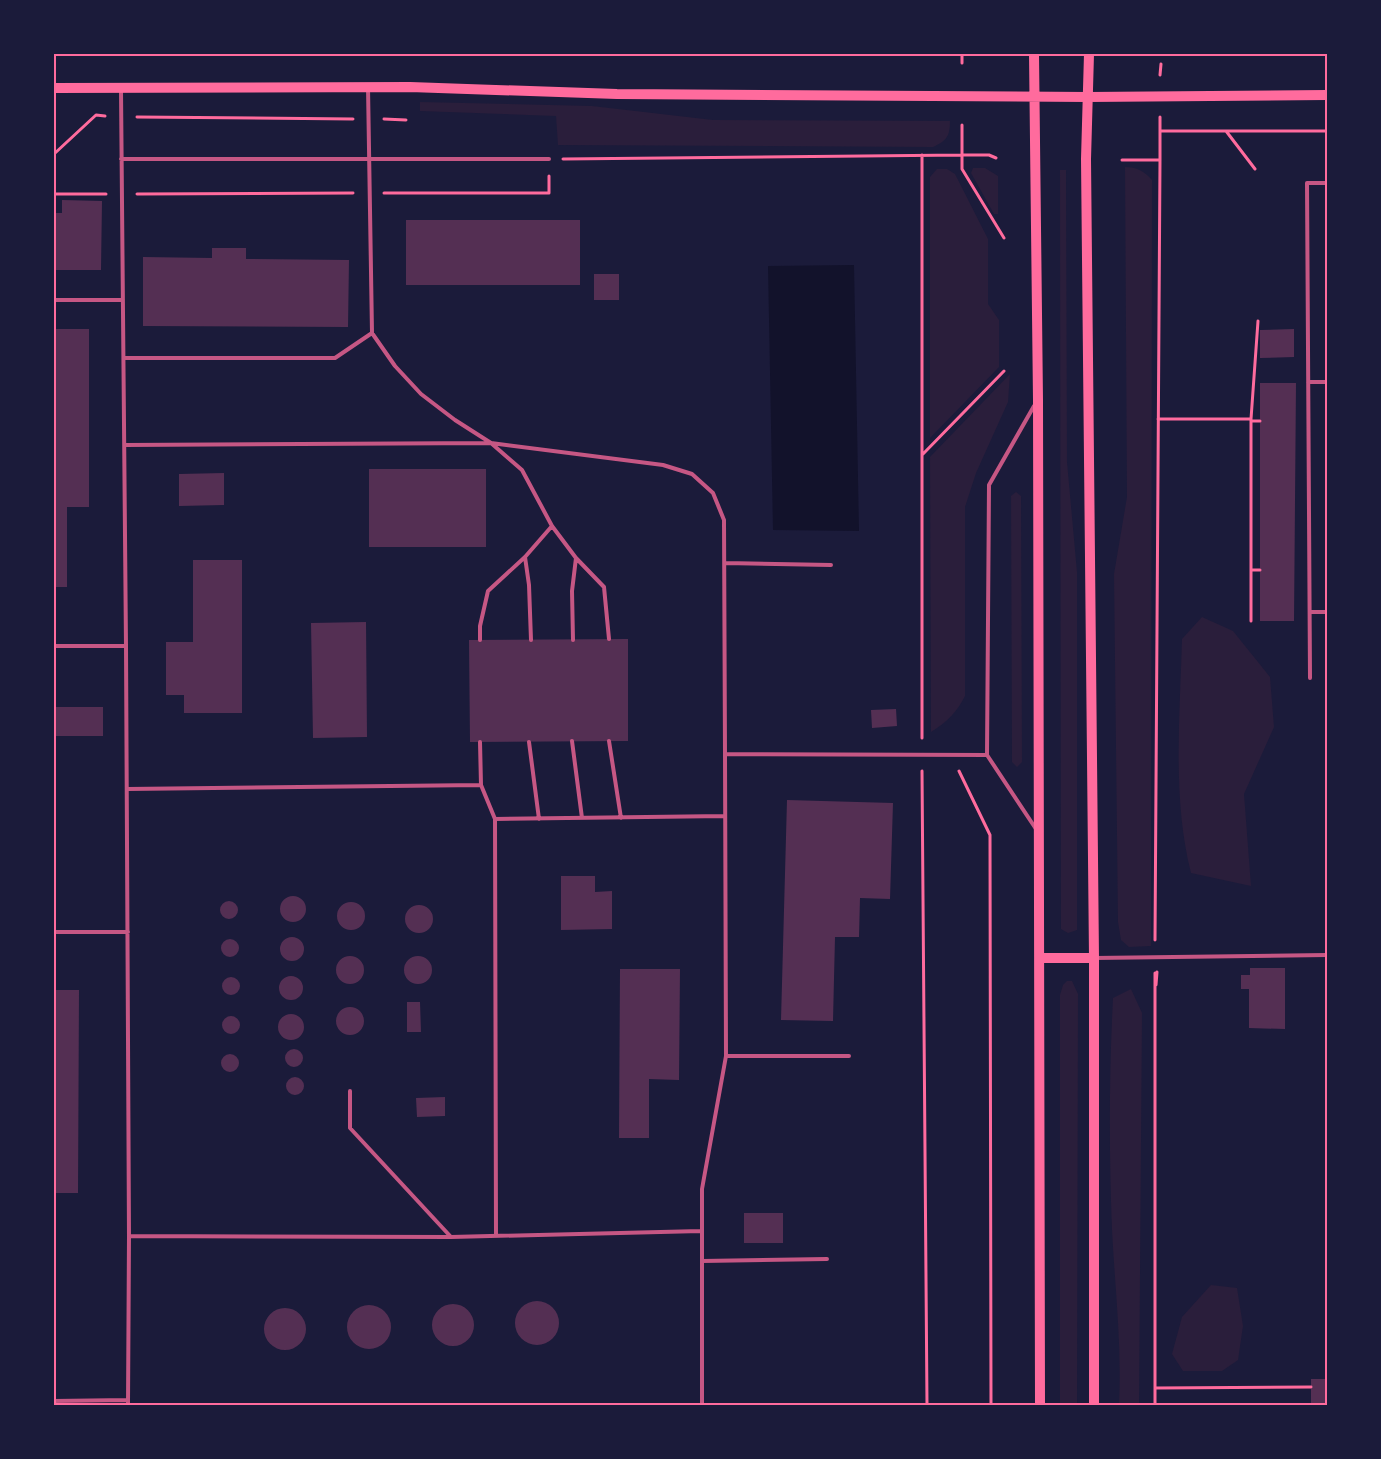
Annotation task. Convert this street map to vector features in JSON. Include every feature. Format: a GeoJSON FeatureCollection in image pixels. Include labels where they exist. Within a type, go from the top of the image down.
{"type":"FeatureCollection","features":[{"type":"Feature","properties":{"kind":"main road"},"geometry":{"type":"LineString","coordinates":[[1034,54],[1038,400],[1040,1405]]}},
{"type":"Feature","properties":{"kind":"main road"},"geometry":{"type":"LineString","coordinates":[[1089,54],[1086,168],[1094,958],[1094,1405]]}},
{"type":"Feature","properties":{"kind":"main road"},"geometry":{"type":"LineString","coordinates":[[54,88],[368,88],[617,94],[1088,97],[1327,95]]}},
{"type":"Feature","properties":{"kind":"main road"},"geometry":{"type":"LineString","coordinates":[[1040,958],[1094,958]]}},
{"type":"Feature","properties":{"kind":"lane"},"geometry":{"type":"LineString","coordinates":[[54,1401],[128,1403],[125,358],[122,300],[120,88]]}},
{"type":"Feature","properties":{"kind":"lane"},"geometry":{"type":"LineString","coordinates":[[368,88],[372,333],[395,366],[421,394],[455,420],[491,443],[522,470],[552,526],[576,558],[604,587],[609,639]]}},
{"type":"Feature","properties":{"kind":"lane"},"geometry":{"type":"LineString","coordinates":[[121,159],[548,159]]}},
{"type":"Feature","properties":{"kind":"lane"},"geometry":{"type":"LineString","coordinates":[[1310,678],[1307,183],[1327,183]]}},
{"type":"Feature","properties":{"kind":"lane"},"geometry":{"type":"LineString","coordinates":[[54,300],[122,300]]}},
{"type":"Feature","properties":{"kind":"lane"},"geometry":{"type":"LineString","coordinates":[[125,358],[336,358],[372,333]]}},
{"type":"Feature","properties":{"kind":"lane"},"geometry":{"type":"LineString","coordinates":[[1308,382],[1327,382]]}},
{"type":"Feature","properties":{"kind":"lane"},"geometry":{"type":"LineString","coordinates":[[1038,400],[989,485],[987,755],[1038,832]]}},
{"type":"Feature","properties":{"kind":"lane"},"geometry":{"type":"LineString","coordinates":[[125,445],[491,443],[663,465],[692,474],[713,493],[724,520],[725,563],[726,1056],[702,1189],[702,1405]]}},
{"type":"Feature","properties":{"kind":"lane"},"geometry":{"type":"LineString","coordinates":[[480,640],[480,626],[488,591],[525,557],[552,526]]}},
{"type":"Feature","properties":{"kind":"lane"},"geometry":{"type":"LineString","coordinates":[[525,557],[530,585],[531,640]]}},
{"type":"Feature","properties":{"kind":"lane"},"geometry":{"type":"LineString","coordinates":[[573,640],[572,591],[576,558]]}},
{"type":"Feature","properties":{"kind":"lane"},"geometry":{"type":"LineString","coordinates":[[725,563],[831,564]]}},
{"type":"Feature","properties":{"kind":"lane"},"geometry":{"type":"LineString","coordinates":[[1310,612],[1327,612]]}},
{"type":"Feature","properties":{"kind":"lane"},"geometry":{"type":"LineString","coordinates":[[54,646],[126,646]]}},
{"type":"Feature","properties":{"kind":"lane"},"geometry":{"type":"LineString","coordinates":[[572,741],[582,818]]}},
{"type":"Feature","properties":{"kind":"lane"},"geometry":{"type":"LineString","coordinates":[[609,741],[620,818]]}},
{"type":"Feature","properties":{"kind":"lane"},"geometry":{"type":"LineString","coordinates":[[480,742],[481,785],[495,819],[496,1236]]}},
{"type":"Feature","properties":{"kind":"lane"},"geometry":{"type":"LineString","coordinates":[[529,742],[539,818]]}},
{"type":"Feature","properties":{"kind":"lane"},"geometry":{"type":"LineString","coordinates":[[725,754],[987,755]]}},
{"type":"Feature","properties":{"kind":"lane"},"geometry":{"type":"LineString","coordinates":[[127,788],[481,785]]}},
{"type":"Feature","properties":{"kind":"lane"},"geometry":{"type":"LineString","coordinates":[[495,819],[725,816]]}},
{"type":"Feature","properties":{"kind":"lane"},"geometry":{"type":"LineString","coordinates":[[54,932],[128,932]]}},
{"type":"Feature","properties":{"kind":"lane"},"geometry":{"type":"LineString","coordinates":[[1094,958],[1327,955]]}},
{"type":"Feature","properties":{"kind":"lane"},"geometry":{"type":"LineString","coordinates":[[726,1056],[849,1056]]}},
{"type":"Feature","properties":{"kind":"lane"},"geometry":{"type":"LineString","coordinates":[[350,1090],[350,1128],[451,1237]]}},
{"type":"Feature","properties":{"kind":"lane"},"geometry":{"type":"LineString","coordinates":[[129,1236],[451,1237],[701,1231]]}},
{"type":"Feature","properties":{"kind":"lane"},"geometry":{"type":"LineString","coordinates":[[702,1261],[827,1259]]}},
{"type":"Feature","properties":{"kind":"path"},"geometry":{"type":"LineString","coordinates":[[962,54],[962,64]]}},
{"type":"Feature","properties":{"kind":"path"},"geometry":{"type":"LineString","coordinates":[[1160,64],[1160,75]]}},
{"type":"Feature","properties":{"kind":"path"},"geometry":{"type":"LineString","coordinates":[[1155,946],[1160,108]]}},
{"type":"Feature","properties":{"kind":"path"},"geometry":{"type":"LineString","coordinates":[[54,154],[96,115],[121,117],[406,120]]}},
{"type":"Feature","properties":{"kind":"path"},"geometry":{"type":"LineString","coordinates":[[962,125],[962,169],[1004,238]]}},
{"type":"Feature","properties":{"kind":"path"},"geometry":{"type":"LineString","coordinates":[[1160,131],[1327,130]]}},
{"type":"Feature","properties":{"kind":"path"},"geometry":{"type":"LineString","coordinates":[[1225,131],[1255,169]]}},
{"type":"Feature","properties":{"kind":"path"},"geometry":{"type":"LineString","coordinates":[[922,155],[922,738]]}},
{"type":"Feature","properties":{"kind":"path"},"geometry":{"type":"LineString","coordinates":[[54,194],[548,193],[548,159],[922,155],[989,155],[996,158]]}},
{"type":"Feature","properties":{"kind":"path"},"geometry":{"type":"LineString","coordinates":[[1122,160],[1160,160]]}},
{"type":"Feature","properties":{"kind":"path"},"geometry":{"type":"LineString","coordinates":[[1251,620],[1251,420],[1258,321]]}},
{"type":"Feature","properties":{"kind":"path"},"geometry":{"type":"LineString","coordinates":[[922,455],[1004,371]]}},
{"type":"Feature","properties":{"kind":"path"},"geometry":{"type":"LineString","coordinates":[[1158,419],[1260,421]]}},
{"type":"Feature","properties":{"kind":"path"},"geometry":{"type":"LineString","coordinates":[[1251,570],[1260,570]]}},
{"type":"Feature","properties":{"kind":"path"},"geometry":{"type":"LineString","coordinates":[[951,755],[990,835],[991,1405]]}},
{"type":"Feature","properties":{"kind":"path"},"geometry":{"type":"LineString","coordinates":[[922,766],[926,1405]]}},
{"type":"Feature","properties":{"kind":"path"},"geometry":{"type":"LineString","coordinates":[[1155,986],[1156,1405]]}},
{"type":"Feature","properties":{"kind":"path"},"geometry":{"type":"LineString","coordinates":[[1156,1388],[1311,1387]]}},
{"type":"Feature","properties":{"kind":"shaded area"},"geometry":{"type":"Polygon","coordinates":[[[420,102],[592,106],[713,120],[950,121],[950,126],[946,138],[933,147],[558,145],[556,116],[420,111],[420,102]]]}},
{"type":"Feature","properties":{"kind":"shaded area"},"geometry":{"type":"Polygon","coordinates":[[[1125,167],[1140,170],[1152,180],[1151,946],[1129,947],[1121,940],[1118,922],[1114,574],[1127,497],[1125,167]]]}},
{"type":"Feature","properties":{"kind":"shaded area"},"geometry":{"type":"Polygon","coordinates":[[[973,168],[985,168],[998,176],[998,214],[994,214],[971,173],[973,168]]]}},
{"type":"Feature","properties":{"kind":"shaded area"},"geometry":{"type":"Polygon","coordinates":[[[937,169],[947,169],[955,174],[988,239],[988,304],[999,320],[999,367],[930,438],[930,177],[937,169]]]}},
{"type":"Feature","properties":{"kind":"shaded area"},"geometry":{"type":"Polygon","coordinates":[[[1060,170],[1066,170],[1067,462],[1077,572],[1077,930],[1068,933],[1061,929],[1060,170]]]}},
{"type":"Feature","properties":{"kind":"shaded area"},"geometry":{"type":"Polygon","coordinates":[[[854,265],[859,531],[773,530],[768,266],[854,265]]]}},
{"type":"Feature","properties":{"kind":"shaded area"},"geometry":{"type":"Polygon","coordinates":[[[1010,374],[1008,402],[976,473],[965,507],[965,696],[951,716],[931,732],[930,457],[1010,374]]]}},
{"type":"Feature","properties":{"kind":"shaded area"},"geometry":{"type":"Polygon","coordinates":[[[1016,492],[1021,496],[1022,762],[1017,767],[1012,762],[1011,496],[1016,492]]]}},
{"type":"Feature","properties":{"kind":"shaded area"},"geometry":{"type":"Polygon","coordinates":[[[1202,617],[1233,631],[1270,677],[1274,727],[1244,794],[1251,886],[1191,873],[1185,845],[1179,786],[1182,639],[1202,617]]]}},
{"type":"Feature","properties":{"kind":"shaded area"},"geometry":{"type":"Polygon","coordinates":[[[1067,981],[1072,981],[1078,994],[1077,1405],[1060,1405],[1060,995],[1063,985],[1067,981]]]}},
{"type":"Feature","properties":{"kind":"shaded area"},"geometry":{"type":"Polygon","coordinates":[[[1131,989],[1142,1013],[1139,1405],[1119,1405],[1119,1339],[1110,1172],[1111,1056],[1113,998],[1131,989]]]}},
{"type":"Feature","properties":{"kind":"shaded area"},"geometry":{"type":"Polygon","coordinates":[[[1211,1285],[1237,1288],[1243,1326],[1238,1360],[1222,1371],[1183,1371],[1172,1354],[1182,1317],[1211,1285]]]}},
{"type":"Feature","properties":{"kind":"building"},"geometry":{"type":"Polygon","coordinates":[[[62,200],[102,201],[101,270],[54,270],[54,213],[62,213],[62,200]]]}},
{"type":"Feature","properties":{"kind":"building"},"geometry":{"type":"Polygon","coordinates":[[[406,220],[580,220],[580,285],[406,285],[406,220]]]}},
{"type":"Feature","properties":{"kind":"building"},"geometry":{"type":"Polygon","coordinates":[[[212,248],[246,248],[246,259],[349,260],[348,327],[143,326],[143,257],[212,258],[212,248]]]}},
{"type":"Feature","properties":{"kind":"building"},"geometry":{"type":"Polygon","coordinates":[[[594,274],[619,274],[619,300],[594,300],[594,274]]]}},
{"type":"Feature","properties":{"kind":"building"},"geometry":{"type":"Polygon","coordinates":[[[54,329],[89,329],[89,507],[67,507],[67,587],[54,587],[54,329]]]}},
{"type":"Feature","properties":{"kind":"building"},"geometry":{"type":"Polygon","coordinates":[[[1294,329],[1294,357],[1260,358],[1260,330],[1294,329]]]}},
{"type":"Feature","properties":{"kind":"building"},"geometry":{"type":"Polygon","coordinates":[[[1260,383],[1296,383],[1294,621],[1260,621],[1260,383]]]}},
{"type":"Feature","properties":{"kind":"building"},"geometry":{"type":"Polygon","coordinates":[[[369,469],[486,469],[486,547],[369,547],[369,469]]]}},
{"type":"Feature","properties":{"kind":"building"},"geometry":{"type":"Polygon","coordinates":[[[224,473],[224,505],[179,506],[179,474],[224,473]]]}},
{"type":"Feature","properties":{"kind":"building"},"geometry":{"type":"Polygon","coordinates":[[[193,560],[242,560],[242,713],[184,713],[184,695],[166,695],[166,642],[193,642],[193,560]]]}},
{"type":"Feature","properties":{"kind":"building"},"geometry":{"type":"Polygon","coordinates":[[[366,622],[367,737],[313,738],[311,623],[366,622]]]}},
{"type":"Feature","properties":{"kind":"building"},"geometry":{"type":"Polygon","coordinates":[[[628,639],[628,741],[470,742],[469,640],[628,639]]]}},
{"type":"Feature","properties":{"kind":"building"},"geometry":{"type":"Polygon","coordinates":[[[54,707],[103,707],[103,736],[54,736],[54,707]]]}},
{"type":"Feature","properties":{"kind":"building"},"geometry":{"type":"Polygon","coordinates":[[[896,709],[897,726],[872,728],[871,710],[896,709]]]}},
{"type":"Feature","properties":{"kind":"building"},"geometry":{"type":"Polygon","coordinates":[[[787,800],[893,803],[890,899],[860,898],[859,937],[835,937],[833,1021],[781,1020],[787,800]]]}},
{"type":"Feature","properties":{"kind":"building"},"geometry":{"type":"Polygon","coordinates":[[[561,876],[595,876],[595,892],[612,891],[612,929],[561,930],[561,876]]]}},
{"type":"Feature","properties":{"kind":"building"},"geometry":{"type":"Polygon","coordinates":[[[293,896],[302,900],[306,909],[302,918],[293,922],[284,918],[280,909],[284,900],[293,896]]]}},
{"type":"Feature","properties":{"kind":"building"},"geometry":{"type":"Polygon","coordinates":[[[229,901],[235,904],[238,910],[235,916],[229,919],[223,916],[220,910],[223,904],[229,901]]]}},
{"type":"Feature","properties":{"kind":"building"},"geometry":{"type":"Polygon","coordinates":[[[351,902],[361,906],[365,916],[361,926],[351,930],[341,926],[337,916],[341,906],[351,902]]]}},
{"type":"Feature","properties":{"kind":"building"},"geometry":{"type":"Polygon","coordinates":[[[419,905],[429,909],[433,919],[429,929],[419,933],[409,929],[405,919],[409,909],[419,905]]]}},
{"type":"Feature","properties":{"kind":"building"},"geometry":{"type":"Polygon","coordinates":[[[287,937],[297,937],[304,944],[304,954],[297,961],[287,961],[280,954],[280,944],[287,937]]]}},
{"type":"Feature","properties":{"kind":"building"},"geometry":{"type":"Polygon","coordinates":[[[230,939],[236,942],[239,948],[236,954],[230,957],[224,954],[221,948],[224,942],[230,939]]]}},
{"type":"Feature","properties":{"kind":"building"},"geometry":{"type":"Polygon","coordinates":[[[350,956],[360,960],[364,970],[360,980],[350,984],[340,980],[336,970],[340,960],[350,956]]]}},
{"type":"Feature","properties":{"kind":"building"},"geometry":{"type":"Polygon","coordinates":[[[418,956],[428,960],[432,970],[428,980],[418,984],[408,980],[404,970],[408,960],[418,956]]]}},
{"type":"Feature","properties":{"kind":"building"},"geometry":{"type":"Polygon","coordinates":[[[1250,968],[1285,968],[1285,1029],[1249,1028],[1249,989],[1241,989],[1241,975],[1250,975],[1250,968]]]}},
{"type":"Feature","properties":{"kind":"building"},"geometry":{"type":"Polygon","coordinates":[[[620,969],[680,969],[679,1080],[649,1079],[649,1138],[619,1138],[620,969]]]}},
{"type":"Feature","properties":{"kind":"building"},"geometry":{"type":"Polygon","coordinates":[[[286,976],[296,976],[303,983],[303,993],[296,1000],[286,1000],[279,993],[279,983],[286,976]]]}},
{"type":"Feature","properties":{"kind":"building"},"geometry":{"type":"Polygon","coordinates":[[[231,977],[237,980],[240,986],[237,992],[231,995],[225,992],[222,986],[225,980],[231,977]]]}},
{"type":"Feature","properties":{"kind":"building"},"geometry":{"type":"Polygon","coordinates":[[[54,990],[79,990],[78,1193],[54,1193],[54,990]]]}},
{"type":"Feature","properties":{"kind":"building"},"geometry":{"type":"Polygon","coordinates":[[[407,1002],[420,1002],[421,1032],[407,1032],[407,1002]]]}},
{"type":"Feature","properties":{"kind":"building"},"geometry":{"type":"Polygon","coordinates":[[[350,1007],[360,1011],[364,1021],[360,1031],[350,1035],[340,1031],[336,1021],[340,1011],[350,1007]]]}},
{"type":"Feature","properties":{"kind":"building"},"geometry":{"type":"Polygon","coordinates":[[[291,1014],[300,1018],[304,1027],[300,1036],[291,1040],[282,1036],[278,1027],[282,1018],[291,1014]]]}},
{"type":"Feature","properties":{"kind":"building"},"geometry":{"type":"Polygon","coordinates":[[[231,1016],[237,1019],[240,1025],[237,1031],[231,1034],[225,1031],[222,1025],[225,1019],[231,1016]]]}},
{"type":"Feature","properties":{"kind":"building"},"geometry":{"type":"Polygon","coordinates":[[[294,1049],[300,1052],[303,1058],[300,1064],[294,1067],[288,1064],[285,1058],[288,1052],[294,1049]]]}},
{"type":"Feature","properties":{"kind":"building"},"geometry":{"type":"Polygon","coordinates":[[[230,1054],[236,1057],[239,1063],[236,1069],[230,1072],[224,1069],[221,1063],[224,1057],[230,1054]]]}},
{"type":"Feature","properties":{"kind":"building"},"geometry":{"type":"Polygon","coordinates":[[[295,1077],[301,1080],[304,1086],[301,1092],[295,1095],[289,1092],[286,1086],[289,1080],[295,1077]]]}},
{"type":"Feature","properties":{"kind":"building"},"geometry":{"type":"Polygon","coordinates":[[[445,1097],[445,1116],[417,1117],[416,1098],[445,1097]]]}},
{"type":"Feature","properties":{"kind":"building"},"geometry":{"type":"Polygon","coordinates":[[[744,1213],[783,1213],[783,1243],[744,1243],[744,1213]]]}},
{"type":"Feature","properties":{"kind":"building"},"geometry":{"type":"Polygon","coordinates":[[[537,1301],[549,1305],[555,1311],[559,1323],[555,1335],[549,1341],[537,1345],[525,1341],[519,1335],[515,1323],[519,1311],[525,1305],[537,1301]]]}},
{"type":"Feature","properties":{"kind":"building"},"geometry":{"type":"Polygon","coordinates":[[[457,1304],[465,1307],[471,1313],[474,1325],[471,1337],[465,1343],[449,1346],[441,1343],[435,1337],[432,1321],[435,1313],[441,1307],[457,1304]]]}},
{"type":"Feature","properties":{"kind":"building"},"geometry":{"type":"Polygon","coordinates":[[[369,1305],[381,1309],[387,1315],[391,1327],[387,1339],[381,1345],[369,1349],[357,1345],[351,1339],[347,1327],[351,1315],[357,1309],[369,1305]]]}},
{"type":"Feature","properties":{"kind":"building"},"geometry":{"type":"Polygon","coordinates":[[[289,1308],[297,1311],[303,1317],[306,1329],[303,1341],[297,1347],[281,1350],[273,1347],[267,1341],[264,1325],[267,1317],[273,1311],[289,1308]]]}},
{"type":"Feature","properties":{"kind":"building"},"geometry":{"type":"Polygon","coordinates":[[[1311,1379],[1327,1379],[1327,1405],[1311,1405],[1311,1379]]]}}]}
